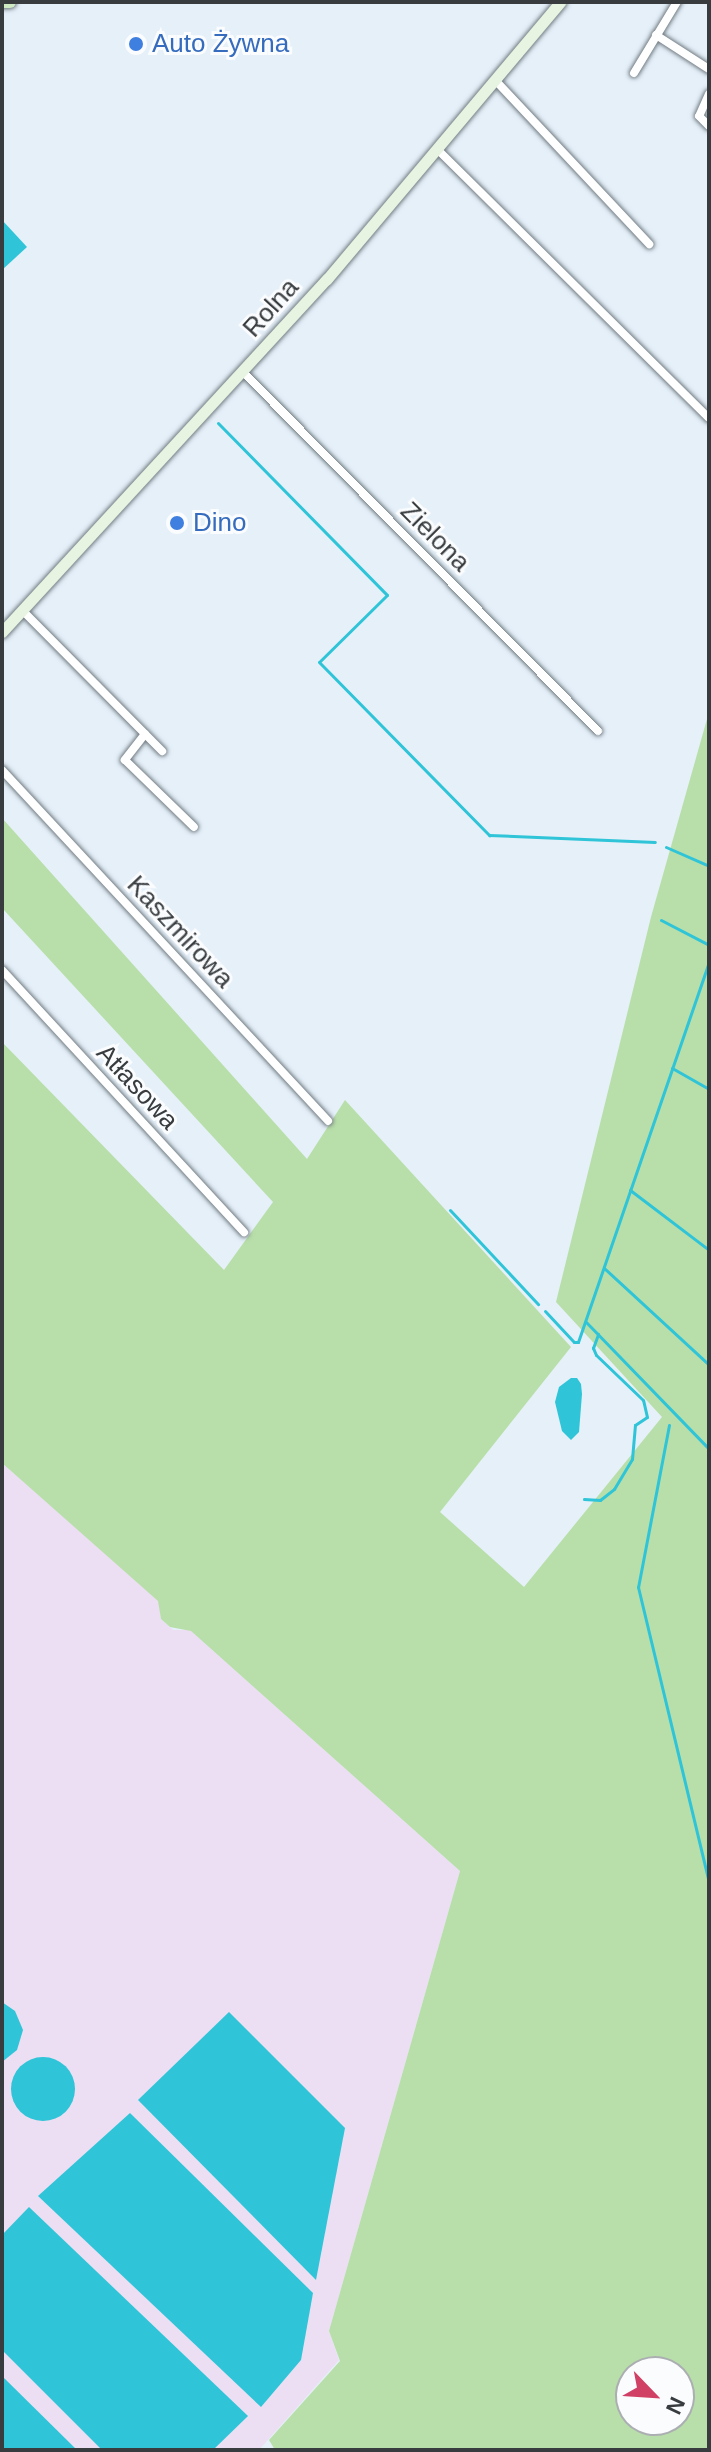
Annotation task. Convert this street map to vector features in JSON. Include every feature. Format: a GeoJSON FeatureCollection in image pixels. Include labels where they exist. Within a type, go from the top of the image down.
{"type":"FeatureCollection","features":[{"type":"Feature","properties":{"kind":"main road"},"geometry":{"type":"LineString","coordinates":[[2,2],[10,2]]}},
{"type":"Feature","properties":{"kind":"street","name":"Rolna"},"geometry":{"type":"LineString","coordinates":[[2,632],[243,372],[438,150],[560,2]]}},
{"type":"Feature","properties":{"kind":"street"},"geometry":{"type":"LineString","coordinates":[[634,73],[677,2]]}},
{"type":"Feature","properties":{"kind":"street"},"geometry":{"type":"LineString","coordinates":[[656,35],[709,69]]}},
{"type":"Feature","properties":{"kind":"street"},"geometry":{"type":"LineString","coordinates":[[496,81],[649,244]]}},
{"type":"Feature","properties":{"kind":"street"},"geometry":{"type":"LineString","coordinates":[[709,94],[699,110],[699,116],[709,126]]}},
{"type":"Feature","properties":{"kind":"street"},"geometry":{"type":"LineString","coordinates":[[438,150],[709,418]]}},
{"type":"Feature","properties":{"kind":"street","name":"Zielona"},"geometry":{"type":"LineString","coordinates":[[243,372],[598,731]]}},
{"type":"Feature","properties":{"kind":"street"},"geometry":{"type":"LineString","coordinates":[[22,610],[162,751]]}},
{"type":"Feature","properties":{"kind":"street"},"geometry":{"type":"LineString","coordinates":[[145,734],[125,760],[194,827]]}},
{"type":"Feature","properties":{"kind":"street","name":"Kaszmirowa"},"geometry":{"type":"LineString","coordinates":[[2,770],[328,1121]]}},
{"type":"Feature","properties":{"kind":"street","name":"Atłasowa"},"geometry":{"type":"LineString","coordinates":[[2,970],[244,1232]]}},
{"type":"Feature","properties":{"kind":"shaded area"},"geometry":{"type":"Polygon","coordinates":[[[2,1463],[159,1601],[161,1619],[173,1630],[190,1630],[460,1871],[329,2331],[339,2360],[259,2450],[2,2450],[2,1463]]]}},
{"type":"Feature","properties":{"kind":"green space"},"geometry":{"type":"Polygon","coordinates":[[[709,712],[709,2450],[275,2450],[269,2440],[340,2361],[329,2331],[460,1871],[191,1631],[170,1627],[161,1619],[158,1601],[2,1463],[2,1042],[224,1270],[273,1202],[2,908],[2,818],[307,1159],[345,1100],[571,1347],[440,1512],[524,1587],[662,1417],[556,1302],[651,917],[709,712]]]}},
{"type":"Feature","properties":{"kind":"water"},"geometry":{"type":"Polygon","coordinates":[[[2,220],[27,247],[2,270],[2,220]]]}},
{"type":"Feature","properties":{"kind":"water"},"geometry":{"type":"Polygon","coordinates":[[[571,1378],[577,1378],[582,1394],[579,1432],[571,1440],[562,1431],[555,1402],[559,1387],[571,1378]]]}},
{"type":"Feature","properties":{"kind":"water"},"geometry":{"type":"Polygon","coordinates":[[[2,2002],[15,2011],[23,2030],[17,2050],[2,2062],[2,2002]]]}},
{"type":"Feature","properties":{"kind":"water"},"geometry":{"type":"Polygon","coordinates":[[[229,2012],[345,2128],[316,2280],[138,2100],[229,2012]]]}},
{"type":"Feature","properties":{"kind":"water"},"geometry":{"type":"Polygon","coordinates":[[[43,2057],[66,2066],[75,2089],[66,2112],[43,2121],[20,2112],[11,2089],[20,2066],[43,2057]]]}},
{"type":"Feature","properties":{"kind":"water"},"geometry":{"type":"Polygon","coordinates":[[[130,2113],[313,2293],[301,2360],[261,2407],[38,2196],[130,2113]]]}},
{"type":"Feature","properties":{"kind":"water"},"geometry":{"type":"Polygon","coordinates":[[[29,2207],[248,2416],[213,2450],[102,2450],[2,2350],[2,2235],[29,2207]]]}},
{"type":"Feature","properties":{"kind":"water"},"geometry":{"type":"Polygon","coordinates":[[[2,2376],[77,2450],[2,2450],[2,2376]]]}},
{"type":"Feature","properties":{"kind":"waterway"},"geometry":{"type":"LineString","coordinates":[[218,423],[387,595],[319,662],[489,835],[655,842]]}},
{"type":"Feature","properties":{"kind":"waterway"},"geometry":{"type":"LineString","coordinates":[[666,847],[709,866]]}},
{"type":"Feature","properties":{"kind":"waterway"},"geometry":{"type":"LineString","coordinates":[[661,920],[709,945]]}},
{"type":"Feature","properties":{"kind":"waterway"},"geometry":{"type":"LineString","coordinates":[[545,1311],[574,1342],[578,1342],[709,962]]}},
{"type":"Feature","properties":{"kind":"waterway"},"geometry":{"type":"LineString","coordinates":[[672,1068],[709,1089]]}},
{"type":"Feature","properties":{"kind":"waterway"},"geometry":{"type":"LineString","coordinates":[[630,1190],[709,1250]]}},
{"type":"Feature","properties":{"kind":"waterway"},"geometry":{"type":"LineString","coordinates":[[450,1210],[538,1304]]}},
{"type":"Feature","properties":{"kind":"waterway"},"geometry":{"type":"LineString","coordinates":[[604,1268],[709,1365]]}},
{"type":"Feature","properties":{"kind":"waterway"},"geometry":{"type":"LineString","coordinates":[[586,1322],[709,1449]]}},
{"type":"Feature","properties":{"kind":"waterway"},"geometry":{"type":"LineString","coordinates":[[584,1499],[600,1500],[614,1489],[632,1459],[635,1425],[647,1417],[643,1400],[596,1355],[593,1348],[598,1334]]}},
{"type":"Feature","properties":{"kind":"waterway"},"geometry":{"type":"LineString","coordinates":[[669,1425],[638,1587],[709,1882]]}},
{"type":"Feature","properties":{"kind":"place","name":"Auto Żywna"},"geometry":{"type":"Point","coordinates":[136,44]}},
{"type":"Feature","properties":{"kind":"place","name":"Dino"},"geometry":{"type":"Point","coordinates":[177,523]}}]}
